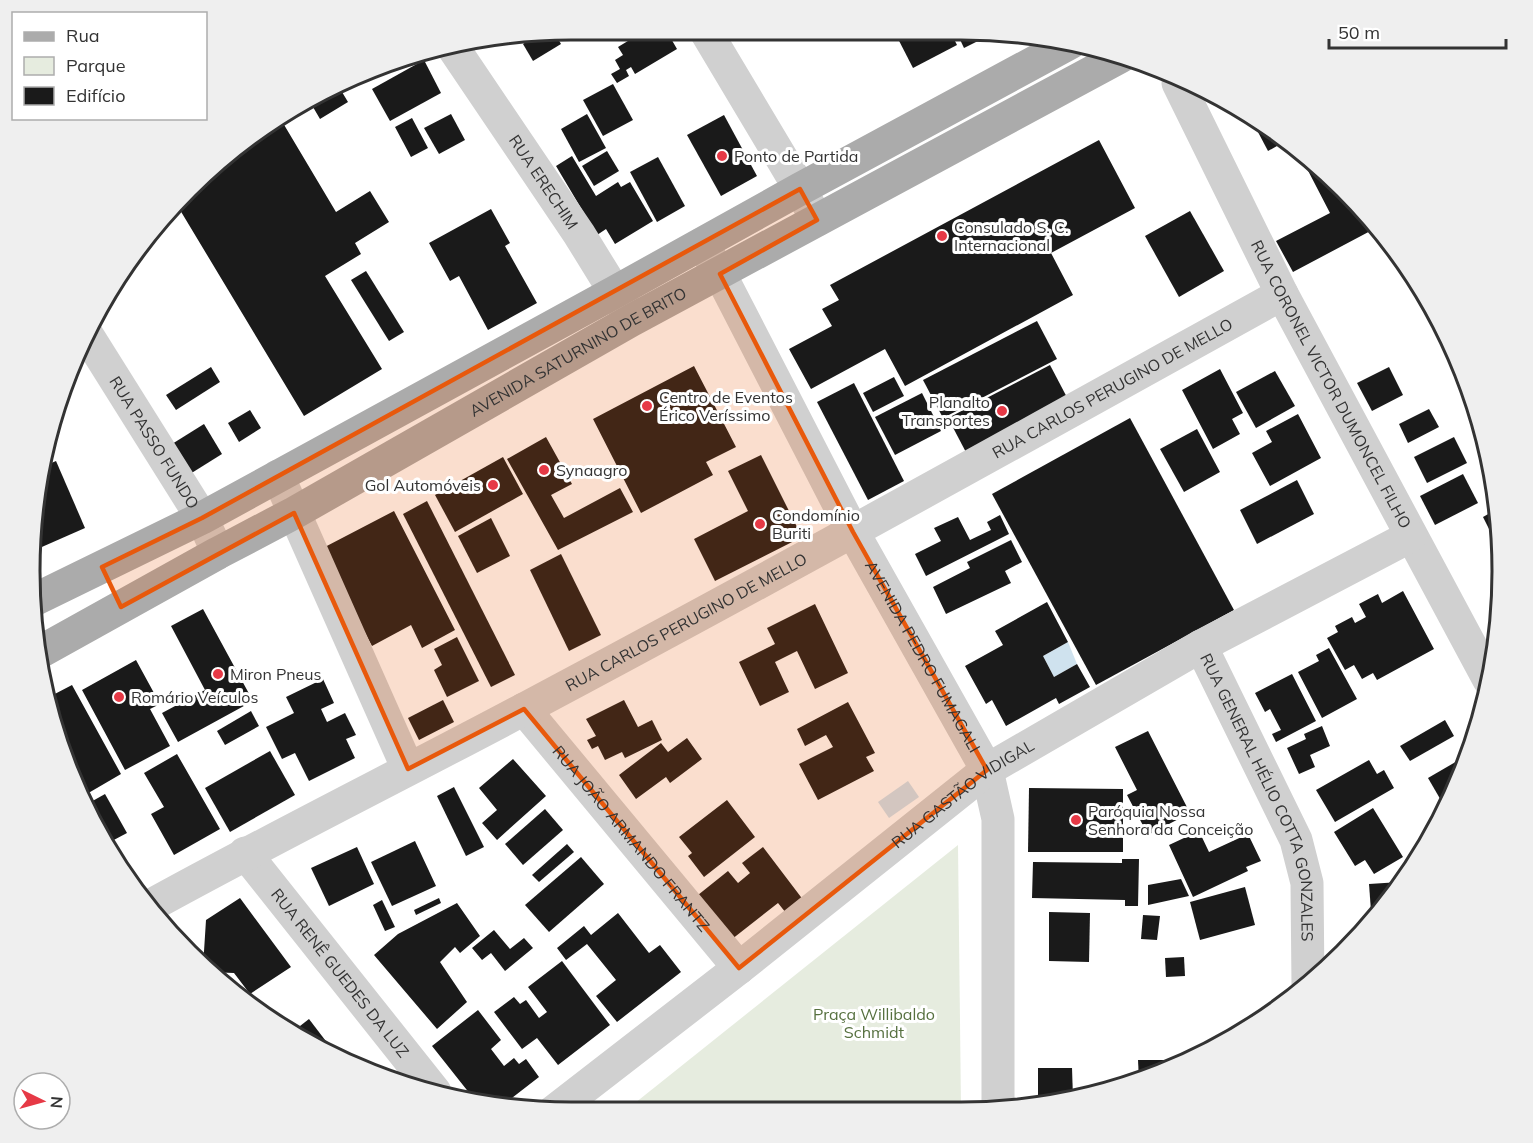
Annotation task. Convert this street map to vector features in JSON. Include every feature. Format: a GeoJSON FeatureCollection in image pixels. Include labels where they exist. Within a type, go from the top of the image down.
{"type":"FeatureCollection","features":[{"type":"Feature","properties":{"kind":"main road"},"geometry":{"type":"LineString","coordinates":[[41,596],[202,518],[1058,50]]}},
{"type":"Feature","properties":{"kind":"main road","name":"AVENIDA SATURNINO DE BRITO"},"geometry":{"type":"LineString","coordinates":[[46,648],[294,513],[632,320],[1110,62]]}},
{"type":"Feature","properties":{"kind":"main road"},"geometry":{"type":"LineString","coordinates":[[102,567],[121,607]]}},
{"type":"Feature","properties":{"kind":"street"},"geometry":{"type":"LineString","coordinates":[[711,40],[817,220]]}},
{"type":"Feature","properties":{"kind":"street","name":"RUA ERECHIM"},"geometry":{"type":"LineString","coordinates":[[457,54],[579,234],[632,320]]}},
{"type":"Feature","properties":{"kind":"street"},"geometry":{"type":"LineString","coordinates":[[1080,55],[1090,74]]}},
{"type":"Feature","properties":{"kind":"street","name":"RUA CORONEL VICTOR DUMONCEL FILHO"},"geometry":{"type":"LineString","coordinates":[[1180,88],[1282,294],[1483,668]]}},
{"type":"Feature","properties":{"kind":"street","name":"AVENIDA PEDRO FUMAGALI"},"geometry":{"type":"LineString","coordinates":[[702,244],[720,274],[853,532],[987,771],[998,819],[998,1101]]}},
{"type":"Feature","properties":{"kind":"street","name":"RUA CARLOS PERUGINO DE MELLO"},"geometry":{"type":"LineString","coordinates":[[156,902],[245,853],[525,709],[853,532],[1282,294]]}},
{"type":"Feature","properties":{"kind":"street","name":"RUA PASSO FUNDO"},"geometry":{"type":"LineString","coordinates":[[92,343],[202,518],[218,553]]}},
{"type":"Feature","properties":{"kind":"street"},"geometry":{"type":"LineString","coordinates":[[278,476],[408,769]]}},
{"type":"Feature","properties":{"kind":"street","name":"RUA GASTÃO VIDIGAL"},"geometry":{"type":"LineString","coordinates":[[566,1102],[987,771],[1201,646],[1411,536]]}},
{"type":"Feature","properties":{"kind":"street","name":"RUA GENERAL HÉLIO COTTA GONZALES"},"geometry":{"type":"LineString","coordinates":[[1201,646],[1296,840],[1307,883],[1308,974]]}},
{"type":"Feature","properties":{"kind":"street","name":"RUA JOÃO ARMANDO FRANTZ"},"geometry":{"type":"LineString","coordinates":[[525,709],[739,968]]}},
{"type":"Feature","properties":{"kind":"street","name":"RUA RENÊ GUEDES DA LUZ"},"geometry":{"type":"LineString","coordinates":[[245,853],[427,1082]]}},
{"type":"Feature","properties":{"kind":"highlighted area"},"geometry":{"type":"Polygon","coordinates":[[[800,189],[817,220],[720,274],[853,532],[987,770],[739,968],[524,709],[408,769],[294,513],[121,607],[102,567],[202,518],[800,189]]]}},
{"type":"Feature","properties":{"kind":"green space","name":"Praça Willibaldo Schmidt"},"geometry":{"type":"Polygon","coordinates":[[[958,845],[961,1102],[636,1102],[958,845]]]}},
{"type":"Feature","properties":{"kind":"water"},"geometry":{"type":"Polygon","coordinates":[[[1068,642],[1077,664],[1054,677],[1043,656],[1068,642]]]}},
{"type":"Feature","properties":{"kind":"water"},"geometry":{"type":"Polygon","coordinates":[[[908,781],[919,797],[889,818],[878,802],[908,781]]]}},
{"type":"Feature","properties":{"kind":"building"},"geometry":{"type":"Polygon","coordinates":[[[630,40],[672,40],[677,49],[635,74],[631,67],[626,70],[629,76],[617,83],[611,74],[620,69],[615,60],[623,55],[618,47],[630,40]]]}},
{"type":"Feature","properties":{"kind":"building"},"geometry":{"type":"Polygon","coordinates":[[[899,40],[954,40],[957,45],[913,68],[899,40]]]}},
{"type":"Feature","properties":{"kind":"building"},"geometry":{"type":"Polygon","coordinates":[[[960,40],[978,41],[964,48],[960,40]]]}},
{"type":"Feature","properties":{"kind":"building"},"geometry":{"type":"Polygon","coordinates":[[[559,41],[561,44],[533,61],[523,44],[559,41]]]}},
{"type":"Feature","properties":{"kind":"building"},"geometry":{"type":"Polygon","coordinates":[[[425,62],[441,93],[390,121],[372,89],[425,62]]]}},
{"type":"Feature","properties":{"kind":"building"},"geometry":{"type":"Polygon","coordinates":[[[613,84],[633,120],[603,136],[583,100],[613,84]]]}},
{"type":"Feature","properties":{"kind":"building"},"geometry":{"type":"Polygon","coordinates":[[[342,93],[348,102],[320,119],[314,108],[342,93]]]}},
{"type":"Feature","properties":{"kind":"building"},"geometry":{"type":"Polygon","coordinates":[[[451,114],[465,140],[439,154],[424,128],[451,114]]]}},
{"type":"Feature","properties":{"kind":"building"},"geometry":{"type":"Polygon","coordinates":[[[587,114],[606,148],[579,162],[561,129],[587,114]]]}},
{"type":"Feature","properties":{"kind":"building","name":"Ponto de Partida"},"geometry":{"type":"Polygon","coordinates":[[[724,115],[757,176],[721,196],[687,135],[724,115]]]}},
{"type":"Feature","properties":{"kind":"building"},"geometry":{"type":"Polygon","coordinates":[[[412,118],[428,148],[411,157],[395,127],[412,118]]]}},
{"type":"Feature","properties":{"kind":"building"},"geometry":{"type":"Polygon","coordinates":[[[284,125],[336,212],[370,191],[389,222],[355,243],[361,254],[325,276],[382,369],[304,416],[181,212],[221,172],[284,125]]]}},
{"type":"Feature","properties":{"kind":"building"},"geometry":{"type":"Polygon","coordinates":[[[1257,130],[1278,145],[1268,151],[1257,130]]]}},
{"type":"Feature","properties":{"kind":"building"},"geometry":{"type":"Polygon","coordinates":[[[1099,140],[1135,208],[1051,253],[1073,295],[905,386],[885,349],[811,389],[789,349],[832,326],[822,309],[839,300],[830,285],[1099,140]]]}},
{"type":"Feature","properties":{"kind":"building"},"geometry":{"type":"Polygon","coordinates":[[[607,151],[619,171],[594,186],[582,166],[607,151]]]}},
{"type":"Feature","properties":{"kind":"building"},"geometry":{"type":"Polygon","coordinates":[[[572,156],[596,196],[618,182],[621,187],[630,182],[653,221],[615,244],[606,229],[597,235],[556,166],[572,156]]]}},
{"type":"Feature","properties":{"kind":"building"},"geometry":{"type":"Polygon","coordinates":[[[658,157],[685,206],[657,222],[630,172],[658,157]]]}},
{"type":"Feature","properties":{"kind":"building"},"geometry":{"type":"Polygon","coordinates":[[[1306,167],[1370,231],[1293,272],[1276,241],[1330,213],[1306,167]]]}},
{"type":"Feature","properties":{"kind":"building"},"geometry":{"type":"Polygon","coordinates":[[[491,209],[510,243],[505,246],[537,303],[488,330],[459,276],[450,281],[429,243],[491,209]]]}},
{"type":"Feature","properties":{"kind":"building"},"geometry":{"type":"Polygon","coordinates":[[[1190,211],[1224,271],[1179,297],[1145,236],[1190,211]]]}},
{"type":"Feature","properties":{"kind":"building"},"geometry":{"type":"Polygon","coordinates":[[[366,271],[404,332],[389,341],[351,280],[366,271]]]}},
{"type":"Feature","properties":{"kind":"building"},"geometry":{"type":"Polygon","coordinates":[[[1037,321],[1057,359],[943,418],[923,380],[1037,321]]]}},
{"type":"Feature","properties":{"kind":"building"},"geometry":{"type":"Polygon","coordinates":[[[1050,365],[1071,405],[969,458],[948,418],[1050,365]]]}},
{"type":"Feature","properties":{"kind":"building"},"geometry":{"type":"Polygon","coordinates":[[[694,366],[736,447],[706,462],[713,475],[641,513],[593,419],[694,366]]]}},
{"type":"Feature","properties":{"kind":"building"},"geometry":{"type":"Polygon","coordinates":[[[211,367],[220,382],[176,410],[166,395],[211,367]]]}},
{"type":"Feature","properties":{"kind":"building"},"geometry":{"type":"Polygon","coordinates":[[[1389,367],[1403,395],[1372,411],[1357,383],[1389,367]]]}},
{"type":"Feature","properties":{"kind":"building"},"geometry":{"type":"Polygon","coordinates":[[[1220,369],[1243,413],[1232,419],[1240,434],[1213,449],[1182,390],[1220,369]]]}},
{"type":"Feature","properties":{"kind":"building"},"geometry":{"type":"Polygon","coordinates":[[[1275,371],[1295,406],[1256,428],[1236,392],[1275,371]]]}},
{"type":"Feature","properties":{"kind":"building"},"geometry":{"type":"Polygon","coordinates":[[[894,377],[904,396],[873,412],[863,393],[894,377]]]}},
{"type":"Feature","properties":{"kind":"building"},"geometry":{"type":"Polygon","coordinates":[[[854,383],[904,481],[868,500],[817,402],[854,383]]]}},
{"type":"Feature","properties":{"kind":"building"},"geometry":{"type":"Polygon","coordinates":[[[922,393],[941,431],[895,455],[875,417],[922,393]]]}},
{"type":"Feature","properties":{"kind":"building"},"geometry":{"type":"Polygon","coordinates":[[[1429,409],[1439,427],[1408,443],[1399,424],[1429,409]]]}},
{"type":"Feature","properties":{"kind":"building"},"geometry":{"type":"Polygon","coordinates":[[[250,410],[261,428],[239,442],[228,423],[250,410]]]}},
{"type":"Feature","properties":{"kind":"building"},"geometry":{"type":"Polygon","coordinates":[[[1298,414],[1321,458],[1270,486],[1252,453],[1272,442],[1266,431],[1298,414]]]}},
{"type":"Feature","properties":{"kind":"building"},"geometry":{"type":"Polygon","coordinates":[[[1130,418],[1234,610],[1096,685],[992,494],[1130,418]]]}},
{"type":"Feature","properties":{"kind":"building"},"geometry":{"type":"Polygon","coordinates":[[[204,424],[222,454],[190,474],[172,444],[204,424]]]}},
{"type":"Feature","properties":{"kind":"building"},"geometry":{"type":"Polygon","coordinates":[[[1197,429],[1220,472],[1184,492],[1160,449],[1197,429]]]}},
{"type":"Feature","properties":{"kind":"building"},"geometry":{"type":"Polygon","coordinates":[[[546,437],[572,484],[551,495],[564,518],[620,488],[633,512],[558,550],[507,459],[546,437]]]}},
{"type":"Feature","properties":{"kind":"building"},"geometry":{"type":"Polygon","coordinates":[[[1454,437],[1467,463],[1427,483],[1414,457],[1454,437]]]}},
{"type":"Feature","properties":{"kind":"building","name":"Condomínio Buriti"},"geometry":{"type":"Polygon","coordinates":[[[761,455],[802,537],[715,581],[694,539],[748,511],[728,471],[761,455]]]}},
{"type":"Feature","properties":{"kind":"building"},"geometry":{"type":"Polygon","coordinates":[[[503,457],[523,494],[455,532],[435,495],[503,457]]]}},
{"type":"Feature","properties":{"kind":"building"},"geometry":{"type":"Polygon","coordinates":[[[56,461],[85,528],[41,547],[45,502],[52,463],[56,461]]]}},
{"type":"Feature","properties":{"kind":"building"},"geometry":{"type":"Polygon","coordinates":[[[1463,474],[1478,503],[1435,525],[1420,496],[1463,474]]]}},
{"type":"Feature","properties":{"kind":"building"},"geometry":{"type":"Polygon","coordinates":[[[1297,480],[1314,514],[1257,544],[1240,510],[1297,480]]]}},
{"type":"Feature","properties":{"kind":"building"},"geometry":{"type":"Polygon","coordinates":[[[427,501],[515,675],[491,687],[403,514],[427,501]]]}},
{"type":"Feature","properties":{"kind":"building"},"geometry":{"type":"Polygon","coordinates":[[[394,511],[455,630],[422,648],[411,625],[372,646],[321,549],[394,511]]]}},
{"type":"Feature","properties":{"kind":"building"},"geometry":{"type":"Polygon","coordinates":[[[1489,514],[1491,532],[1483,517],[1489,514]]]}},
{"type":"Feature","properties":{"kind":"building"},"geometry":{"type":"Polygon","coordinates":[[[1000,515],[1009,534],[926,576],[915,554],[941,541],[934,528],[958,517],[970,540],[991,530],[987,522],[1000,515]]]}},
{"type":"Feature","properties":{"kind":"building"},"geometry":{"type":"Polygon","coordinates":[[[491,518],[510,556],[477,573],[458,536],[491,518]]]}},
{"type":"Feature","properties":{"kind":"building"},"geometry":{"type":"Polygon","coordinates":[[[1011,540],[1022,562],[1005,571],[1011,583],[946,614],[933,587],[970,568],[967,562],[1011,540]]]}},
{"type":"Feature","properties":{"kind":"building"},"geometry":{"type":"Polygon","coordinates":[[[561,554],[601,635],[569,651],[530,570],[561,554]]]}},
{"type":"Feature","properties":{"kind":"building"},"geometry":{"type":"Polygon","coordinates":[[[1403,591],[1434,649],[1377,680],[1373,673],[1362,679],[1354,665],[1345,670],[1327,638],[1338,632],[1335,626],[1352,617],[1355,623],[1366,617],[1359,604],[1378,594],[1382,603],[1403,591]]]}},
{"type":"Feature","properties":{"kind":"building"},"geometry":{"type":"Polygon","coordinates":[[[1047,602],[1068,642],[1043,656],[1054,677],[1077,664],[1090,687],[1059,704],[1056,698],[1006,726],[992,700],[986,704],[965,666],[1003,645],[995,631],[1047,602]]]}},
{"type":"Feature","properties":{"kind":"building"},"geometry":{"type":"Polygon","coordinates":[[[815,604],[848,673],[815,689],[797,651],[775,662],[789,692],[760,706],[739,662],[775,644],[767,628],[815,604]]]}},
{"type":"Feature","properties":{"kind":"building"},"geometry":{"type":"Polygon","coordinates":[[[203,609],[253,701],[178,742],[162,713],[205,690],[171,626],[203,609]]]}},
{"type":"Feature","properties":{"kind":"building"},"geometry":{"type":"Polygon","coordinates":[[[457,637],[479,681],[447,697],[434,670],[442,665],[434,649],[457,637]]]}},
{"type":"Feature","properties":{"kind":"building"},"geometry":{"type":"Polygon","coordinates":[[[1329,648],[1357,699],[1322,718],[1298,672],[1319,661],[1316,655],[1329,648]]]}},
{"type":"Feature","properties":{"kind":"building"},"geometry":{"type":"Polygon","coordinates":[[[136,660],[160,704],[150,709],[170,746],[125,770],[82,690],[136,660]]]}},
{"type":"Feature","properties":{"kind":"building"},"geometry":{"type":"Polygon","coordinates":[[[1292,674],[1316,721],[1276,742],[1272,734],[1281,730],[1270,709],[1265,712],[1255,693],[1292,674]]]}},
{"type":"Feature","properties":{"kind":"building"},"geometry":{"type":"Polygon","coordinates":[[[323,679],[334,703],[321,709],[327,722],[345,713],[356,735],[346,739],[355,758],[309,781],[295,753],[282,759],[266,727],[294,713],[286,697],[323,679]]]}},
{"type":"Feature","properties":{"kind":"building"},"geometry":{"type":"Polygon","coordinates":[[[72,685],[121,774],[89,793],[69,742],[55,694],[72,685]]]}},
{"type":"Feature","properties":{"kind":"building"},"geometry":{"type":"Polygon","coordinates":[[[443,700],[454,722],[419,740],[408,718],[443,700]]]}},
{"type":"Feature","properties":{"kind":"building"},"geometry":{"type":"Polygon","coordinates":[[[624,700],[638,727],[652,720],[662,740],[625,758],[622,752],[605,760],[598,746],[592,749],[587,740],[596,736],[586,719],[624,700]]]}},
{"type":"Feature","properties":{"kind":"building"},"geometry":{"type":"Polygon","coordinates":[[[848,702],[875,753],[866,757],[874,771],[818,800],[799,764],[833,747],[826,735],[805,746],[797,729],[848,702]]]}},
{"type":"Feature","properties":{"kind":"building"},"geometry":{"type":"Polygon","coordinates":[[[251,711],[259,726],[225,745],[217,731],[251,711]]]}},
{"type":"Feature","properties":{"kind":"building"},"geometry":{"type":"Polygon","coordinates":[[[1445,720],[1454,736],[1410,761],[1400,746],[1445,720]]]}},
{"type":"Feature","properties":{"kind":"building"},"geometry":{"type":"Polygon","coordinates":[[[1322,726],[1330,746],[1310,755],[1315,767],[1299,774],[1287,748],[1306,739],[1304,734],[1322,726]]]}},
{"type":"Feature","properties":{"kind":"building"},"geometry":{"type":"Polygon","coordinates":[[[1148,731],[1190,813],[1148,835],[1127,795],[1137,790],[1115,747],[1148,731]]]}},
{"type":"Feature","properties":{"kind":"building"},"geometry":{"type":"Polygon","coordinates":[[[687,738],[702,759],[670,783],[666,777],[636,799],[619,775],[661,743],[668,752],[687,738]]]}},
{"type":"Feature","properties":{"kind":"building"},"geometry":{"type":"Polygon","coordinates":[[[270,751],[295,795],[230,832],[205,788],[270,751]]]}},
{"type":"Feature","properties":{"kind":"building"},"geometry":{"type":"Polygon","coordinates":[[[177,754],[220,829],[174,855],[151,814],[164,807],[144,773],[177,754]]]}},
{"type":"Feature","properties":{"kind":"building"},"geometry":{"type":"Polygon","coordinates":[[[513,759],[546,796],[497,840],[482,823],[497,810],[479,788],[513,759]]]}},
{"type":"Feature","properties":{"kind":"building"},"geometry":{"type":"Polygon","coordinates":[[[1369,760],[1377,774],[1384,770],[1394,788],[1335,822],[1316,790],[1369,760]]]}},
{"type":"Feature","properties":{"kind":"building"},"geometry":{"type":"Polygon","coordinates":[[[1457,761],[1441,800],[1428,778],[1457,761]]]}},
{"type":"Feature","properties":{"kind":"building"},"geometry":{"type":"Polygon","coordinates":[[[454,787],[484,847],[466,856],[437,796],[454,787]]]}},
{"type":"Feature","properties":{"kind":"building","name":"Paróquia Nossa Senhora da Conceição"},"geometry":{"type":"Polygon","coordinates":[[[1029,788],[1123,789],[1123,852],[1028,852],[1029,788]]]}},
{"type":"Feature","properties":{"kind":"building"},"geometry":{"type":"Polygon","coordinates":[[[105,794],[127,833],[114,840],[93,801],[105,794]]]}},
{"type":"Feature","properties":{"kind":"building"},"geometry":{"type":"Polygon","coordinates":[[[727,800],[755,837],[704,877],[688,856],[692,853],[679,837],[727,800]]]}},
{"type":"Feature","properties":{"kind":"building"},"geometry":{"type":"Polygon","coordinates":[[[1373,808],[1403,857],[1374,874],[1365,860],[1355,866],[1334,832],[1373,808]]]}},
{"type":"Feature","properties":{"kind":"building"},"geometry":{"type":"Polygon","coordinates":[[[545,809],[563,830],[523,865],[505,844],[545,809]]]}},
{"type":"Feature","properties":{"kind":"building"},"geometry":{"type":"Polygon","coordinates":[[[1199,831],[1209,852],[1248,834],[1261,861],[1246,867],[1248,871],[1193,897],[1169,845],[1199,831]]]}},
{"type":"Feature","properties":{"kind":"building"},"geometry":{"type":"Polygon","coordinates":[[[415,841],[436,886],[392,906],[371,862],[415,841]]]}},
{"type":"Feature","properties":{"kind":"building"},"geometry":{"type":"Polygon","coordinates":[[[567,844],[574,852],[539,882],[532,875],[567,844]]]}},
{"type":"Feature","properties":{"kind":"building"},"geometry":{"type":"Polygon","coordinates":[[[357,847],[374,884],[329,906],[311,868],[357,847]]]}},
{"type":"Feature","properties":{"kind":"building"},"geometry":{"type":"Polygon","coordinates":[[[763,847],[807,905],[790,918],[778,903],[727,943],[693,899],[728,871],[738,883],[750,873],[742,863],[763,847]]]}},
{"type":"Feature","properties":{"kind":"building"},"geometry":{"type":"Polygon","coordinates":[[[581,857],[604,884],[549,932],[525,905],[581,857]]]}},
{"type":"Feature","properties":{"kind":"building"},"geometry":{"type":"Polygon","coordinates":[[[1122,859],[1139,859],[1138,906],[1125,906],[1125,900],[1032,898],[1033,862],[1122,863],[1122,859]]]}},
{"type":"Feature","properties":{"kind":"building"},"geometry":{"type":"Polygon","coordinates":[[[1181,879],[1189,896],[1148,905],[1148,885],[1181,879]]]}},
{"type":"Feature","properties":{"kind":"building"},"geometry":{"type":"Polygon","coordinates":[[[1392,883],[1371,910],[1369,884],[1392,883]]]}},
{"type":"Feature","properties":{"kind":"building"},"geometry":{"type":"Polygon","coordinates":[[[1245,887],[1255,925],[1200,940],[1190,902],[1245,887]]]}},
{"type":"Feature","properties":{"kind":"building"},"geometry":{"type":"Polygon","coordinates":[[[240,898],[291,967],[250,994],[234,973],[223,973],[204,954],[206,920],[240,898]]]}},
{"type":"Feature","properties":{"kind":"building"},"geometry":{"type":"Polygon","coordinates":[[[439,898],[441,903],[416,915],[414,910],[439,898]]]}},
{"type":"Feature","properties":{"kind":"building"},"geometry":{"type":"Polygon","coordinates":[[[382,900],[395,927],[385,931],[373,905],[382,900]]]}},
{"type":"Feature","properties":{"kind":"building"},"geometry":{"type":"Polygon","coordinates":[[[457,903],[480,936],[460,953],[455,947],[440,962],[467,1002],[437,1029],[374,955],[398,934],[457,903]]]}},
{"type":"Feature","properties":{"kind":"building"},"geometry":{"type":"Polygon","coordinates":[[[1049,912],[1090,913],[1089,962],[1049,961],[1049,912]]]}},
{"type":"Feature","properties":{"kind":"building"},"geometry":{"type":"Polygon","coordinates":[[[618,913],[649,953],[660,945],[681,972],[617,1022],[596,996],[616,980],[587,944],[566,960],[557,948],[584,926],[591,935],[618,913]]]}},
{"type":"Feature","properties":{"kind":"building"},"geometry":{"type":"Polygon","coordinates":[[[1143,915],[1160,916],[1157,940],[1141,939],[1143,915]]]}},
{"type":"Feature","properties":{"kind":"building"},"geometry":{"type":"Polygon","coordinates":[[[494,930],[510,949],[524,938],[533,948],[505,971],[491,953],[482,960],[472,948],[494,930]]]}},
{"type":"Feature","properties":{"kind":"building"},"geometry":{"type":"Polygon","coordinates":[[[1184,957],[1185,976],[1166,977],[1165,958],[1184,957]]]}},
{"type":"Feature","properties":{"kind":"building"},"geometry":{"type":"Polygon","coordinates":[[[562,961],[610,1025],[558,1065],[537,1038],[522,1049],[494,1012],[514,997],[520,1004],[526,1000],[539,1018],[547,1012],[528,987],[562,961]]]}},
{"type":"Feature","properties":{"kind":"building"},"geometry":{"type":"Polygon","coordinates":[[[478,1010],[501,1040],[491,1049],[504,1066],[514,1058],[519,1064],[526,1059],[539,1077],[511,1099],[469,1092],[432,1046],[478,1010]]]}},
{"type":"Feature","properties":{"kind":"building"},"geometry":{"type":"Polygon","coordinates":[[[309,1019],[327,1042],[306,1031],[299,1027],[309,1019]]]}},
{"type":"Feature","properties":{"kind":"building"},"geometry":{"type":"Polygon","coordinates":[[[1138,1060],[1169,1060],[1165,1062],[1139,1072],[1138,1060]]]}},
{"type":"Feature","properties":{"kind":"building"},"geometry":{"type":"Polygon","coordinates":[[[1038,1068],[1072,1068],[1073,1090],[1038,1097],[1038,1068]]]}},
{"type":"Feature","properties":{"kind":"place","name":"Ponto de Partida"},"geometry":{"type":"Point","coordinates":[722,156]}},
{"type":"Feature","properties":{"kind":"place","name":"Consulado S. C. Internacional"},"geometry":{"type":"Point","coordinates":[942,236]}},
{"type":"Feature","properties":{"kind":"place","name":"Centro de Eventos Érico Veríssimo"},"geometry":{"type":"Point","coordinates":[647,406]}},
{"type":"Feature","properties":{"kind":"place","name":"Planalto Transportes"},"geometry":{"type":"Point","coordinates":[1002,411]}},
{"type":"Feature","properties":{"kind":"place","name":"Synaagro"},"geometry":{"type":"Point","coordinates":[544,470]}},
{"type":"Feature","properties":{"kind":"place","name":"Gol Automóveis"},"geometry":{"type":"Point","coordinates":[493,485]}},
{"type":"Feature","properties":{"kind":"place","name":"Condomínio Buriti"},"geometry":{"type":"Point","coordinates":[760,524]}},
{"type":"Feature","properties":{"kind":"place","name":"Miron Pneus"},"geometry":{"type":"Point","coordinates":[218,674]}},
{"type":"Feature","properties":{"kind":"place","name":"Romário Veículos"},"geometry":{"type":"Point","coordinates":[119,697]}},
{"type":"Feature","properties":{"kind":"place","name":"Paróquia Nossa Senhora da Conceição"},"geometry":{"type":"Point","coordinates":[1076,820]}}]}
